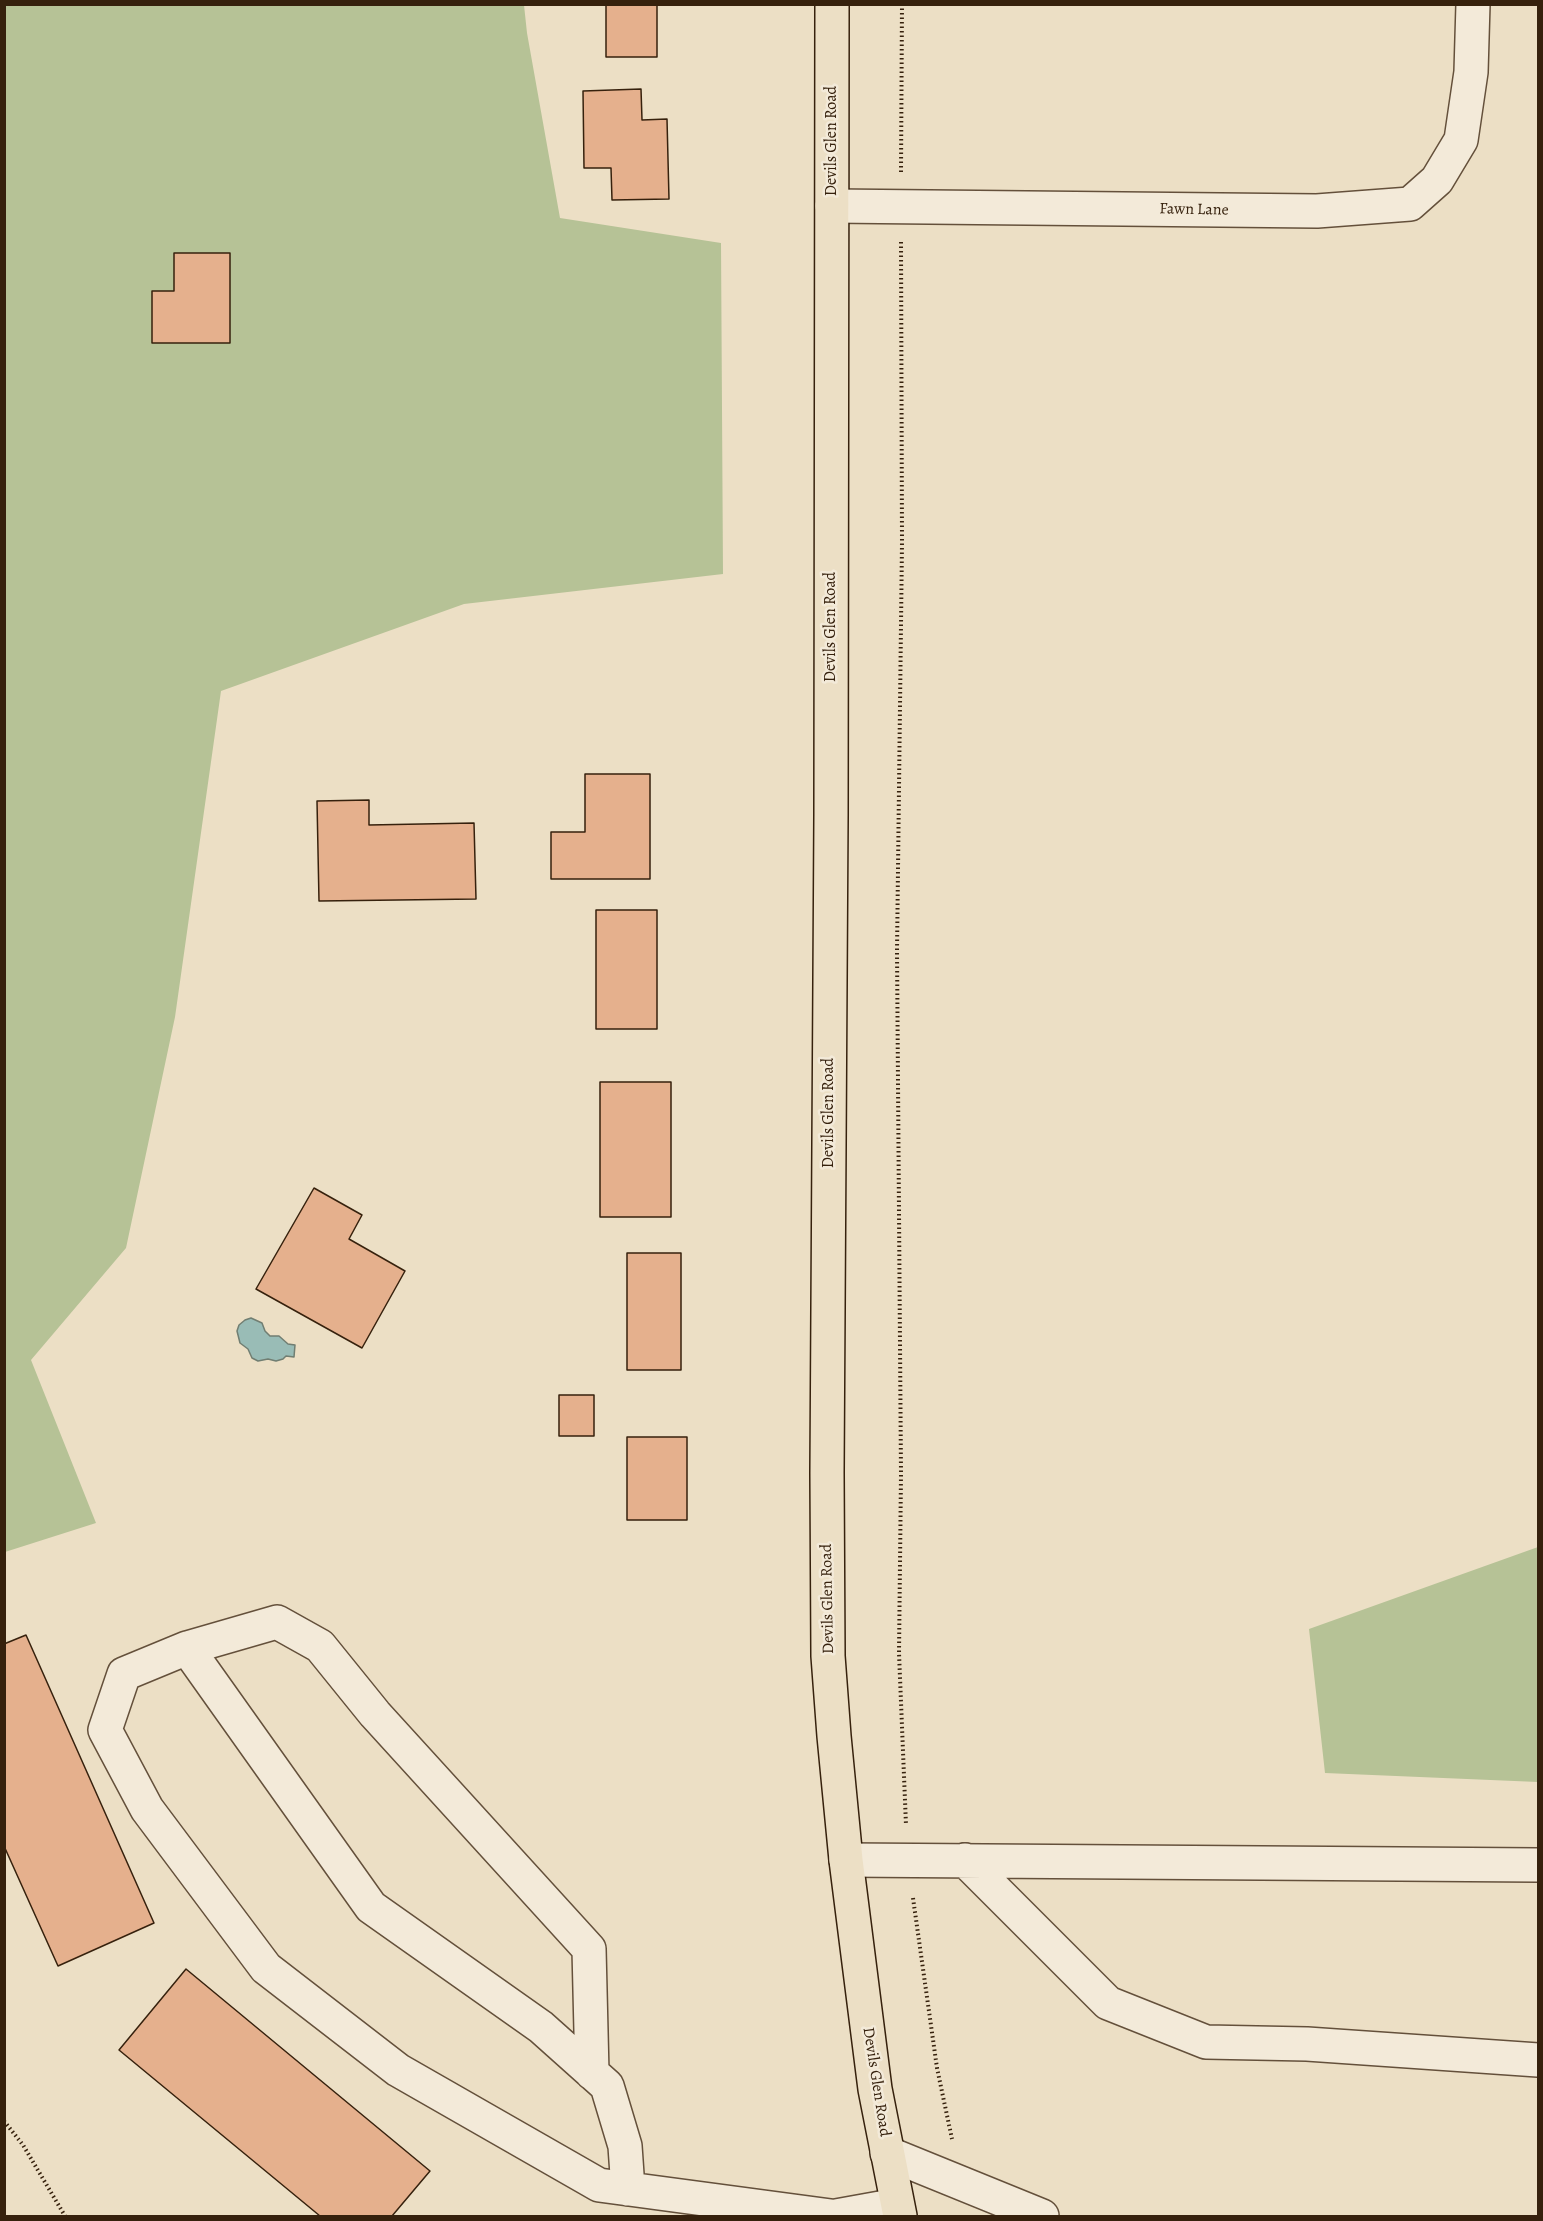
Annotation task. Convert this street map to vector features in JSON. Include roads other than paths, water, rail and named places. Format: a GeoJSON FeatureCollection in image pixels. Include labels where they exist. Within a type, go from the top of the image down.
{"type":"FeatureCollection","features":[{"type":"Feature","properties":{"kind":"main road","name":"Devils Glen Road"},"geometry":{"type":"LineString","coordinates":[[832,4],[828,1644],[846,1860],[875,2089],[898,2211]]}},
{"type":"Feature","properties":{"kind":"street","name":"Fawn Lane"},"geometry":{"type":"LineString","coordinates":[[832,206],[1317,211],[1410,204],[1437,180],[1461,140],[1471,77],[1473,4]]}},
{"type":"Feature","properties":{"kind":"street"},"geometry":{"type":"LineString","coordinates":[[592,2073],[589,1949],[375,1714],[320,1646],[277,1622],[187,1648],[124,1674],[105,1730],[147,1809],[266,1968],[398,2070],[599,2185],[831,2217]]}},
{"type":"Feature","properties":{"kind":"street"},"geometry":{"type":"LineString","coordinates":[[187,1648],[371,1907],[541,2027],[607,2086],[625,2146],[628,2189]]}},
{"type":"Feature","properties":{"kind":"street"},"geometry":{"type":"LineString","coordinates":[[846,1860],[1539,1865]]}},
{"type":"Feature","properties":{"kind":"street"},"geometry":{"type":"LineString","coordinates":[[965,1860],[1108,2003],[1206,2042],[1307,2044],[1539,2060]]}},
{"type":"Feature","properties":{"kind":"street"},"geometry":{"type":"LineString","coordinates":[[887,2153],[1042,2217]]}},
{"type":"Feature","properties":{"kind":"street"},"geometry":{"type":"LineString","coordinates":[[836,2217],[898,2211]]}},
{"type":"Feature","properties":{"kind":"water"},"geometry":{"type":"Polygon","coordinates":[[[251,1318],[262,1323],[270,1336],[279,1336],[288,1344],[295,1345],[294,1357],[286,1356],[276,1361],[268,1359],[258,1361],[252,1358],[248,1349],[240,1343],[237,1331],[239,1325],[251,1318]]]}}]}
